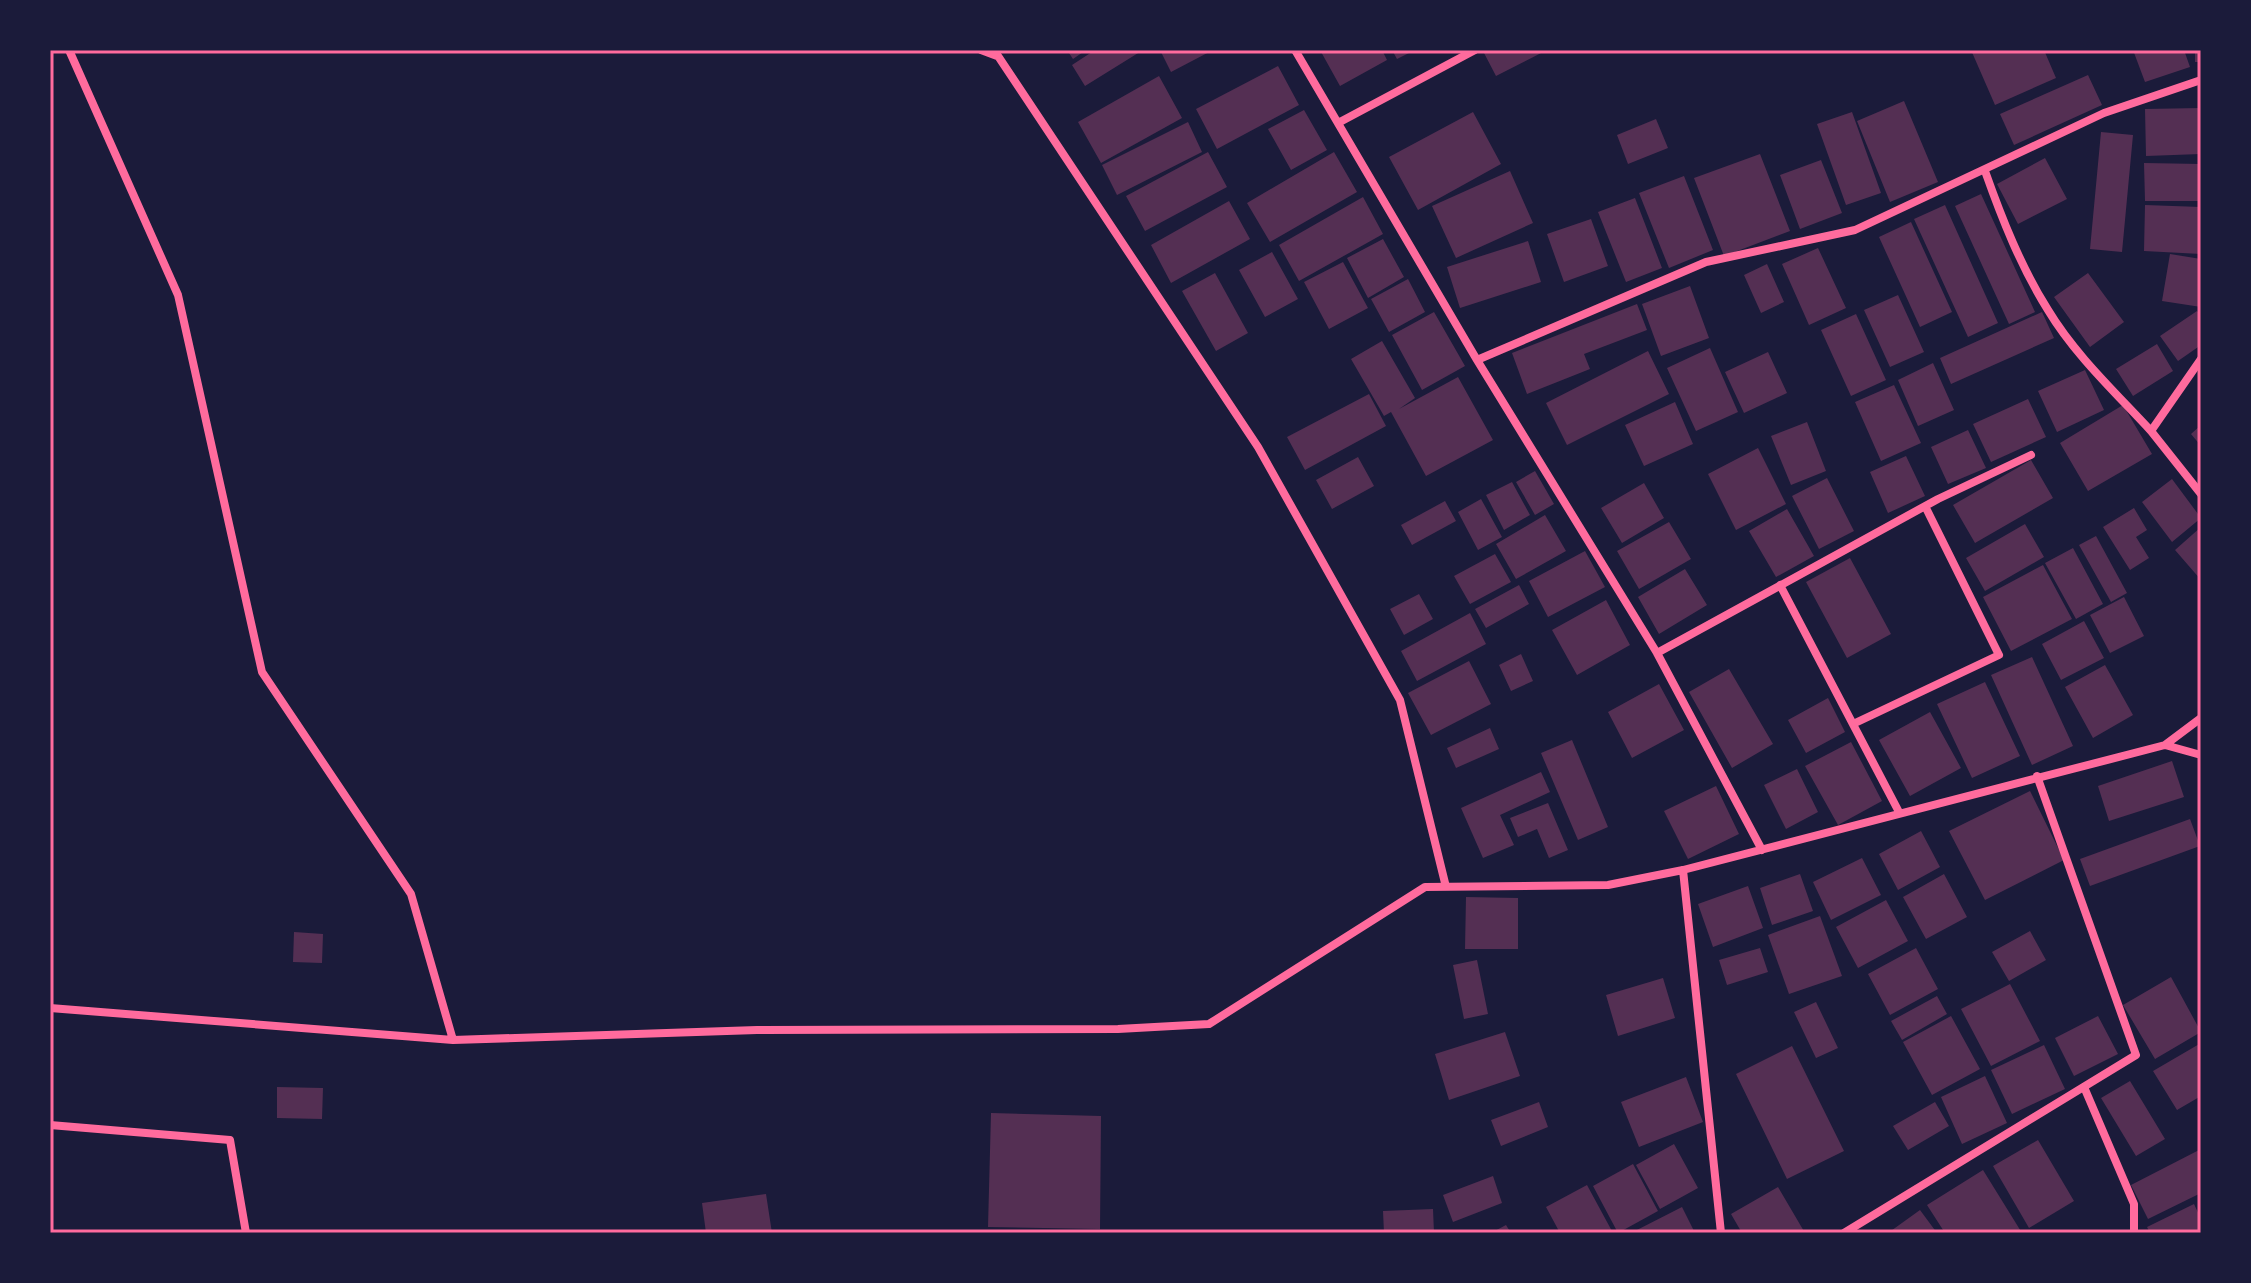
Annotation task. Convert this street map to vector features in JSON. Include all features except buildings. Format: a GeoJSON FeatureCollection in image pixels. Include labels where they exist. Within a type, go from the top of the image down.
{"type":"FeatureCollection","features":[{"type":"Feature","properties":{"kind":"street"},"geometry":{"type":"LineString","coordinates":[[69,50],[178,295],[262,672],[411,894],[453,1040]]}},
{"type":"Feature","properties":{"kind":"street"},"geometry":{"type":"LineString","coordinates":[[981,50],[996,53],[1258,447],[1400,700],[1446,887]]}},
{"type":"Feature","properties":{"kind":"street"},"geometry":{"type":"LineString","coordinates":[[1295,50],[1477,360],[1657,653],[1762,850]]}},
{"type":"Feature","properties":{"kind":"street"},"geometry":{"type":"LineString","coordinates":[[1338,123],[1475,50]]}},
{"type":"Feature","properties":{"kind":"street"},"geometry":{"type":"LineString","coordinates":[[1477,360],[1706,262],[1855,230],[2104,113],[2201,80]]}},
{"type":"Feature","properties":{"kind":"street"},"geometry":{"type":"LineString","coordinates":[[1985,171],[2005,228],[2048,312],[2201,494]]}},
{"type":"Feature","properties":{"kind":"street"},"geometry":{"type":"LineString","coordinates":[[2151,431],[2201,359]]}},
{"type":"Feature","properties":{"kind":"street"},"geometry":{"type":"LineString","coordinates":[[1657,653],[1925,506],[2031,455]]}},
{"type":"Feature","properties":{"kind":"street"},"geometry":{"type":"LineString","coordinates":[[1853,724],[1999,655],[1925,506]]}},
{"type":"Feature","properties":{"kind":"street"},"geometry":{"type":"LineString","coordinates":[[1780,585],[1899,812]]}},
{"type":"Feature","properties":{"kind":"street"},"geometry":{"type":"LineString","coordinates":[[50,1008],[453,1040],[757,1030],[1118,1029],[1209,1024],[1425,887],[1608,885],[1683,870],[2165,745],[2201,718]]}},
{"type":"Feature","properties":{"kind":"street"},"geometry":{"type":"LineString","coordinates":[[2165,745],[2201,755]]}},
{"type":"Feature","properties":{"kind":"street"},"geometry":{"type":"LineString","coordinates":[[1844,1233],[2136,1055],[2037,776]]}},
{"type":"Feature","properties":{"kind":"street"},"geometry":{"type":"LineString","coordinates":[[1683,870],[1721,1233]]}},
{"type":"Feature","properties":{"kind":"street"},"geometry":{"type":"LineString","coordinates":[[2084,1087],[2134,1204],[2134,1233]]}},
{"type":"Feature","properties":{"kind":"street"},"geometry":{"type":"LineString","coordinates":[[50,1125],[230,1140],[246,1233]]}}]}
